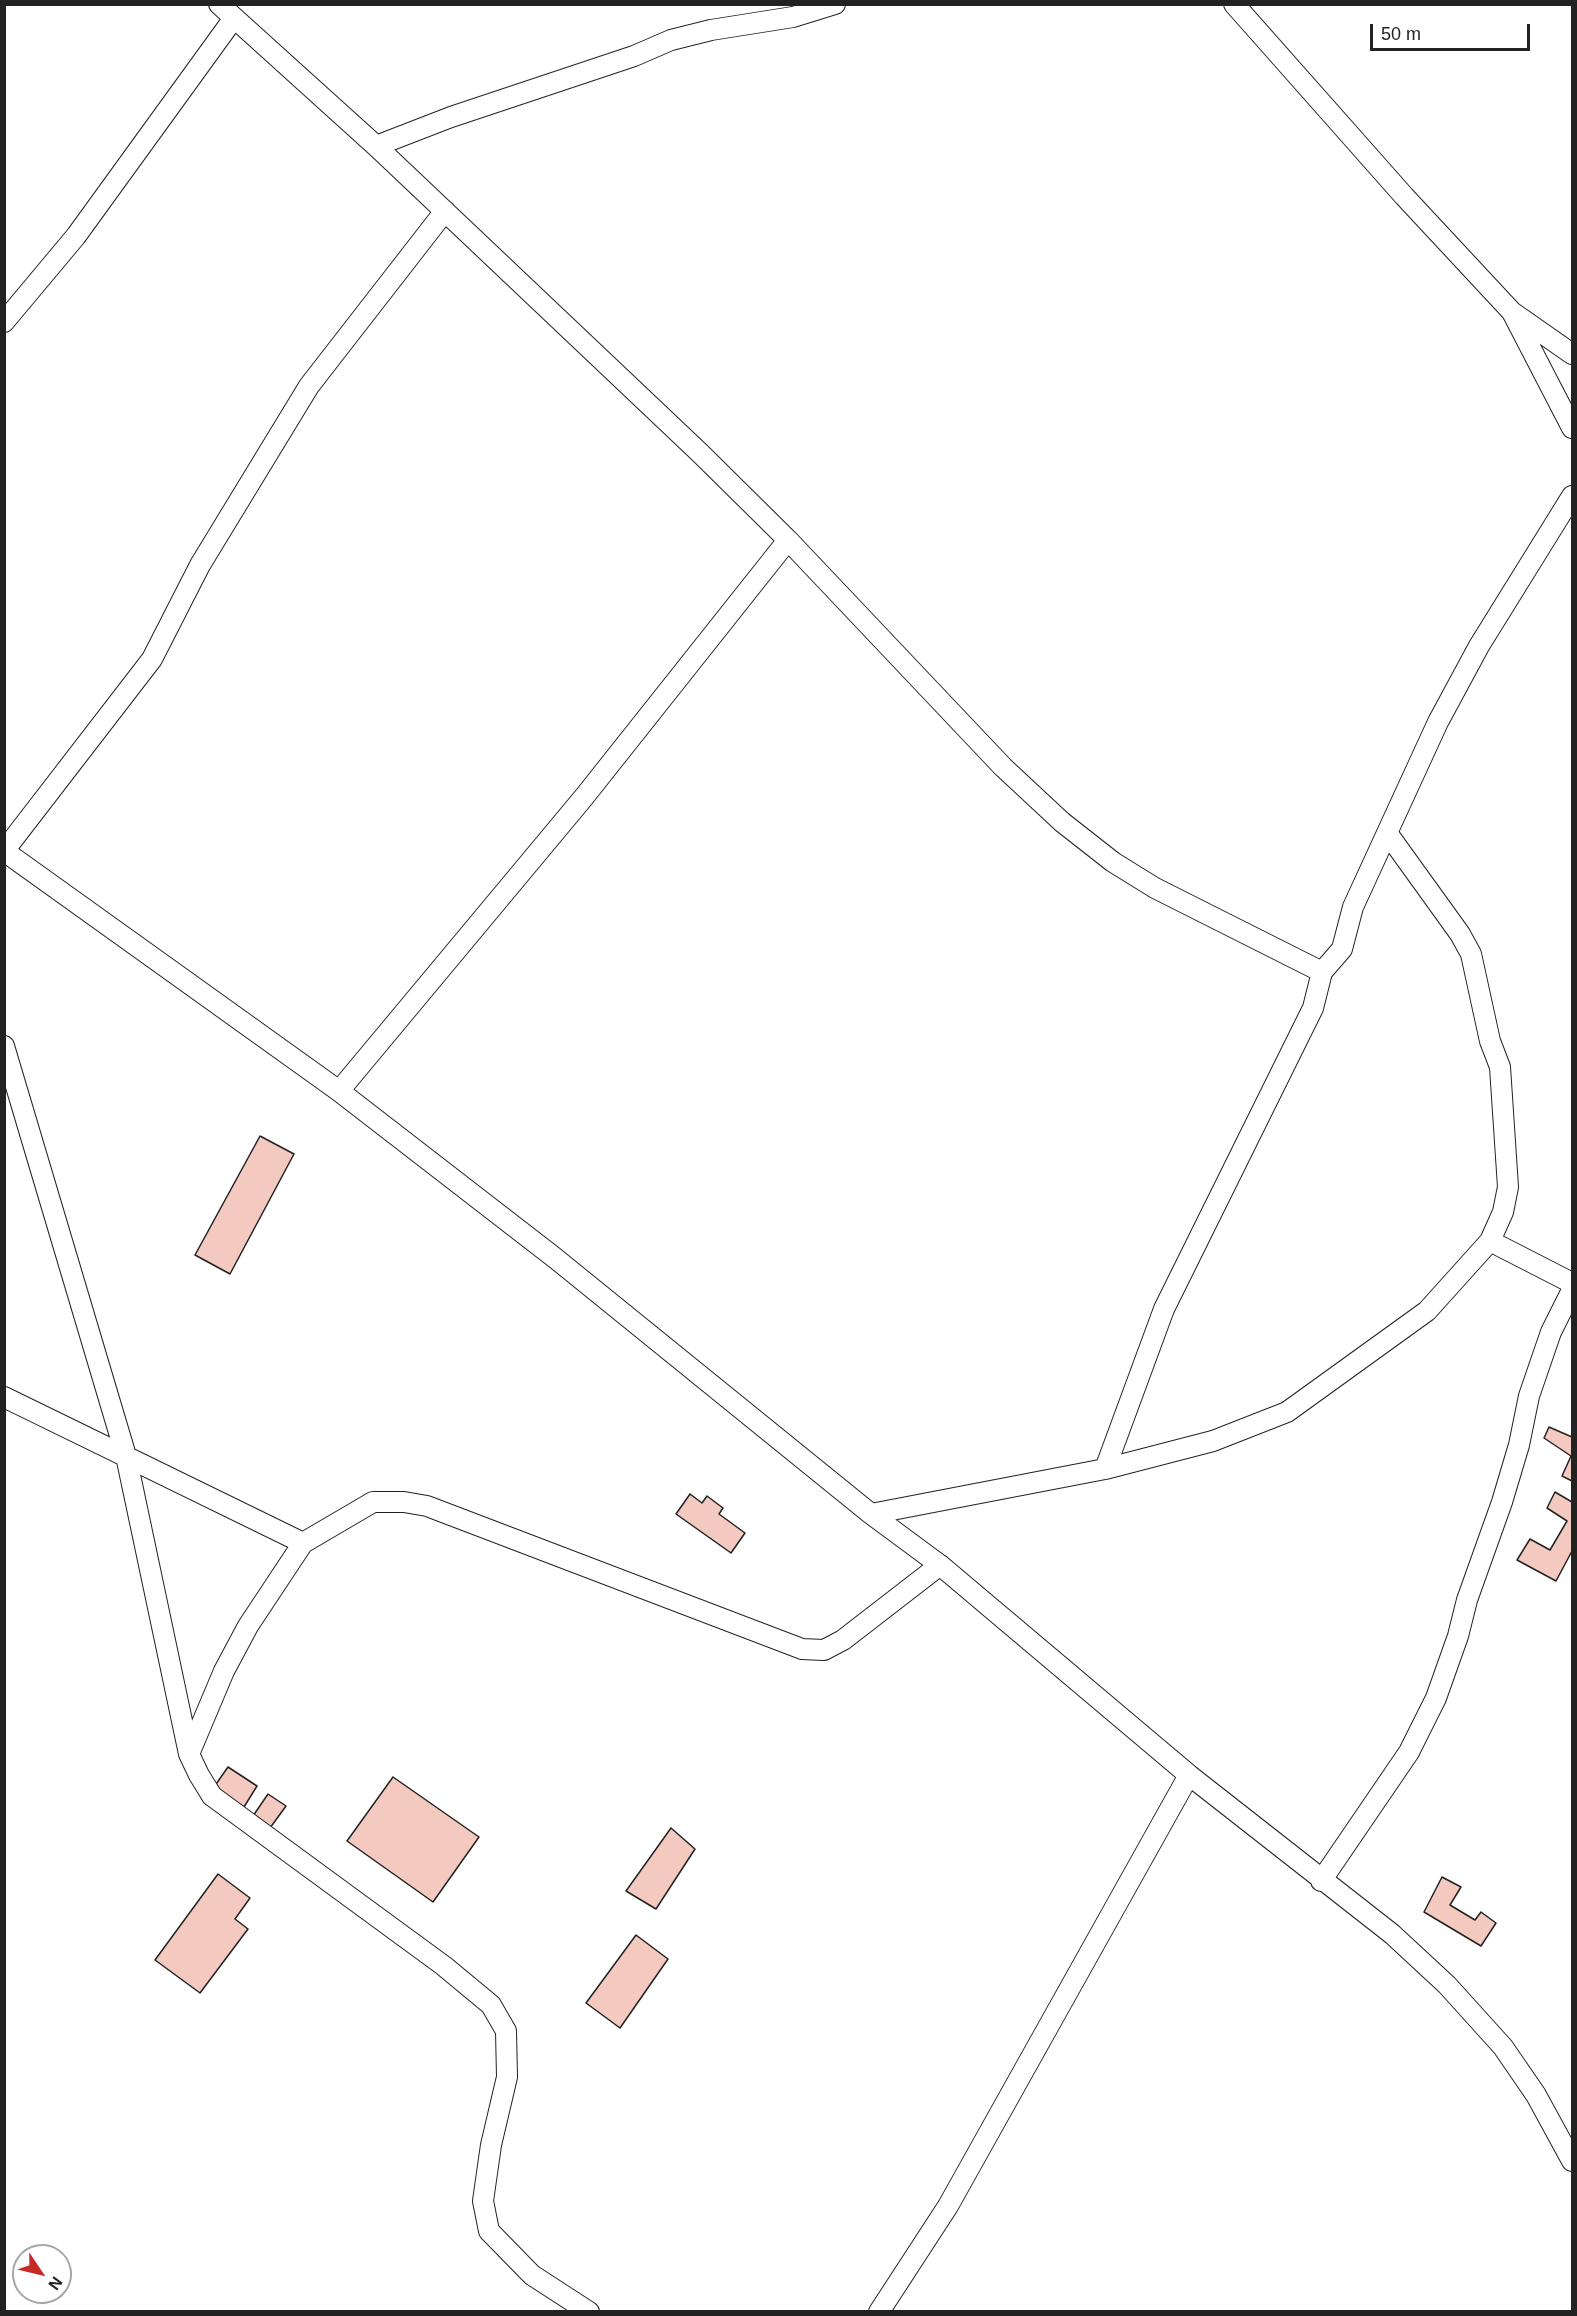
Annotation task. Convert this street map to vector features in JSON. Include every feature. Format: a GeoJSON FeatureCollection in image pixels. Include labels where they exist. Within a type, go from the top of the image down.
{"type":"FeatureCollection","features":[{"type":"Feature","properties":{"kind":"street"},"geometry":{"type":"LineString","coordinates":[[219,4],[376,146],[788,540],[1003,767],[1062,822],[1113,862],[1155,888],[1322,972]]}},
{"type":"Feature","properties":{"kind":"street"},"geometry":{"type":"LineString","coordinates":[[376,146],[451,117],[634,56],[671,40],[711,30],[793,17],[835,4]]}},
{"type":"Feature","properties":{"kind":"street"},"geometry":{"type":"LineString","coordinates":[[1234,4],[1396,187],[1512,312],[1572,354]]}},
{"type":"Feature","properties":{"kind":"street"},"geometry":{"type":"LineString","coordinates":[[4,322],[76,236],[234,18]]}},
{"type":"Feature","properties":{"kind":"street"},"geometry":{"type":"LineString","coordinates":[[445,211],[309,386],[200,565],[152,659],[4,850],[339,1091],[666,1347],[871,1514],[940,1564],[1189,1776],[1392,1935],[1447,1985],[1503,2048],[1536,2095],[1572,2161]]}},
{"type":"Feature","properties":{"kind":"street"},"geometry":{"type":"LineString","coordinates":[[1512,312],[1572,428]]}},
{"type":"Feature","properties":{"kind":"street"},"geometry":{"type":"LineString","coordinates":[[1105,1469],[1164,1309],[1313,1008],[1322,972],[1342,949],[1353,907],[1437,722],[1479,646],[1572,496]]}},
{"type":"Feature","properties":{"kind":"street"},"geometry":{"type":"LineString","coordinates":[[339,1091],[584,797],[788,540]]}},
{"type":"Feature","properties":{"kind":"street"},"geometry":{"type":"LineString","coordinates":[[871,1514],[1105,1469],[1213,1441],[1287,1412],[1427,1311],[1490,1241],[1503,1212],[1508,1187],[1500,1067],[1490,1041],[1471,954],[1460,934],[1388,834]]}},
{"type":"Feature","properties":{"kind":"street"},"geometry":{"type":"LineString","coordinates":[[4,1046],[126,1456],[189,1754],[212,1796],[444,1966],[491,2005],[506,2031],[507,2077],[491,2145],[483,2201],[489,2231],[532,2275],[589,2312]]}},
{"type":"Feature","properties":{"kind":"street"},"geometry":{"type":"LineString","coordinates":[[1490,1241],[1572,1283]]}},
{"type":"Feature","properties":{"kind":"street"},"geometry":{"type":"LineString","coordinates":[[1321,1881],[1409,1752],[1436,1698],[1458,1636],[1467,1600],[1502,1502],[1519,1445],[1529,1396],[1551,1332],[1572,1290]]}},
{"type":"Feature","properties":{"kind":"street"},"geometry":{"type":"LineString","coordinates":[[4,1397],[303,1543]]}},
{"type":"Feature","properties":{"kind":"street"},"geometry":{"type":"LineString","coordinates":[[189,1754],[224,1671],[248,1626],[303,1543],[373,1502],[404,1502],[427,1506],[802,1649],[825,1650],[843,1640],[940,1564]]}},
{"type":"Feature","properties":{"kind":"street"},"geometry":{"type":"LineString","coordinates":[[879,2312],[948,2206],[1189,1776]]}},
{"type":"Feature","properties":{"kind":"building"},"geometry":{"type":"Polygon","coordinates":[[[260,1136],[294,1154],[230,1274],[195,1255],[260,1136]]]}},
{"type":"Feature","properties":{"kind":"building"},"geometry":{"type":"Polygon","coordinates":[[[1549,1427],[1572,1437],[1572,1481],[1562,1476],[1571,1456],[1544,1438],[1549,1427]]]}},
{"type":"Feature","properties":{"kind":"building"},"geometry":{"type":"Polygon","coordinates":[[[1555,1492],[1572,1502],[1572,1551],[1556,1581],[1517,1560],[1530,1539],[1550,1550],[1567,1521],[1547,1508],[1555,1492]]]}},
{"type":"Feature","properties":{"kind":"building"},"geometry":{"type":"Polygon","coordinates":[[[690,1494],[702,1503],[707,1496],[723,1508],[719,1514],[745,1533],[731,1553],[676,1514],[690,1494]]]}},
{"type":"Feature","properties":{"kind":"building"},"geometry":{"type":"Polygon","coordinates":[[[228,1767],[257,1786],[244,1807],[214,1787],[228,1767]]]}},
{"type":"Feature","properties":{"kind":"building"},"geometry":{"type":"Polygon","coordinates":[[[393,1777],[479,1837],[433,1902],[347,1841],[393,1777]]]}},
{"type":"Feature","properties":{"kind":"building"},"geometry":{"type":"Polygon","coordinates":[[[268,1794],[286,1806],[270,1828],[253,1816],[268,1794]]]}},
{"type":"Feature","properties":{"kind":"building"},"geometry":{"type":"Polygon","coordinates":[[[671,1828],[695,1849],[656,1909],[626,1891],[671,1828]]]}},
{"type":"Feature","properties":{"kind":"building"},"geometry":{"type":"Polygon","coordinates":[[[218,1874],[250,1898],[235,1919],[248,1929],[200,1993],[155,1960],[218,1874]]]}},
{"type":"Feature","properties":{"kind":"building"},"geometry":{"type":"Polygon","coordinates":[[[1442,1877],[1461,1887],[1450,1905],[1475,1920],[1481,1912],[1496,1923],[1481,1946],[1424,1912],[1442,1877]]]}},
{"type":"Feature","properties":{"kind":"building"},"geometry":{"type":"Polygon","coordinates":[[[636,1935],[668,1959],[620,2028],[586,2003],[636,1935]]]}}]}
